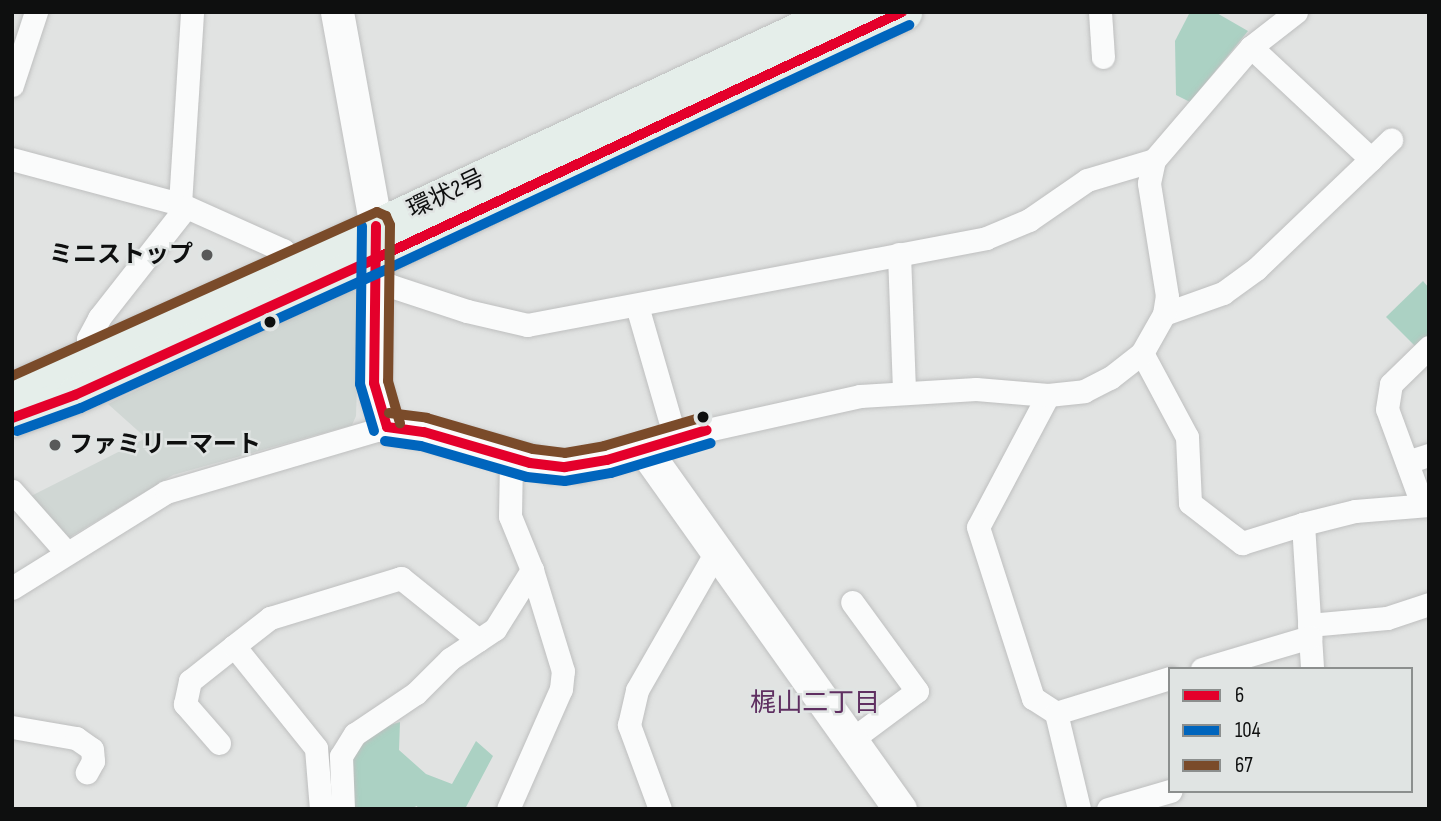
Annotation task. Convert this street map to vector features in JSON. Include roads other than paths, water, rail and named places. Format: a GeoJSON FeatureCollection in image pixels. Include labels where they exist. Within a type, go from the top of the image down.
{"type":"FeatureCollection","features":[{"type":"Feature","properties":{"kind":"main road","name":"環状2号"},"geometry":{"type":"LineString","coordinates":[[12,418],[291,267],[376,257],[839,12]]}},
{"type":"Feature","properties":{"kind":"main road","name":"環状2号"},"geometry":{"type":"LineString","coordinates":[[12,391],[101,368],[376,257],[903,12]]}},
{"type":"Feature","properties":{"kind":"street"},"geometry":{"type":"LineString","coordinates":[[12,85],[36,12]]}},
{"type":"Feature","properties":{"kind":"street"},"geometry":{"type":"LineString","coordinates":[[101,368],[88,339],[99,318],[183,206],[192,12]]}},
{"type":"Feature","properties":{"kind":"street"},"geometry":{"type":"LineString","coordinates":[[337,12],[376,257],[374,383],[387,427]]}},
{"type":"Feature","properties":{"kind":"street"},"geometry":{"type":"LineString","coordinates":[[1100,12],[1103,57]]}},
{"type":"Feature","properties":{"kind":"street"},"geometry":{"type":"LineString","coordinates":[[12,588],[166,492],[387,427],[424,432],[511,458],[550,466],[578,466],[676,441],[707,430],[860,396],[976,389],[1048,395],[1084,391],[1110,378],[1142,353],[1164,314],[1167,296],[1149,183],[1154,160],[1251,47],[1296,12]]}},
{"type":"Feature","properties":{"kind":"street"},"geometry":{"type":"LineString","coordinates":[[1251,47],[1371,159]]}},
{"type":"Feature","properties":{"kind":"street"},"geometry":{"type":"LineString","coordinates":[[1164,314],[1223,293],[1256,269],[1391,140]]}},
{"type":"Feature","properties":{"kind":"street"},"geometry":{"type":"LineString","coordinates":[[12,159],[183,206],[284,250],[291,267]]}},
{"type":"Feature","properties":{"kind":"street"},"geometry":{"type":"LineString","coordinates":[[376,257],[391,286],[467,311],[527,325],[637,306],[1001,233],[1029,220],[1087,180],[1154,160]]}},
{"type":"Feature","properties":{"kind":"street"},"geometry":{"type":"LineString","coordinates":[[899,254],[904,392]]}},
{"type":"Feature","properties":{"kind":"street"},"geometry":{"type":"LineString","coordinates":[[637,306],[676,441]]}},
{"type":"Feature","properties":{"kind":"street"},"geometry":{"type":"LineString","coordinates":[[1142,353],[1187,437],[1190,503],[1242,543],[1355,511],[1425,504],[1387,409],[1391,384],[1429,347]]}},
{"type":"Feature","properties":{"kind":"street"},"geometry":{"type":"LineString","coordinates":[[1048,395],[978,527],[1033,698],[1056,713],[1079,809]]}},
{"type":"Feature","properties":{"kind":"street"},"geometry":{"type":"LineString","coordinates":[[644,449],[900,809]]}},
{"type":"Feature","properties":{"kind":"street"},"geometry":{"type":"LineString","coordinates":[[1407,462],[1429,455]]}},
{"type":"Feature","properties":{"kind":"street"},"geometry":{"type":"LineString","coordinates":[[508,809],[561,689],[563,671],[532,570],[510,516],[511,458]]}},
{"type":"Feature","properties":{"kind":"street"},"geometry":{"type":"LineString","coordinates":[[12,491],[66,552]]}},
{"type":"Feature","properties":{"kind":"street"},"geometry":{"type":"LineString","coordinates":[[1303,524],[1312,667]]}},
{"type":"Feature","properties":{"kind":"street"},"geometry":{"type":"LineString","coordinates":[[662,808],[629,725],[637,690],[716,552]]}},
{"type":"Feature","properties":{"kind":"street"},"geometry":{"type":"LineString","coordinates":[[343,809],[341,756],[355,734],[416,694],[450,659],[495,629],[532,570]]}},
{"type":"Feature","properties":{"kind":"street"},"geometry":{"type":"LineString","coordinates":[[219,743],[185,704],[190,681],[270,618],[401,578],[478,640]]}},
{"type":"Feature","properties":{"kind":"street"},"geometry":{"type":"LineString","coordinates":[[851,740],[917,691],[852,602]]}},
{"type":"Feature","properties":{"kind":"street"},"geometry":{"type":"LineString","coordinates":[[1208,667],[1309,631],[1387,618],[1429,604]]}},
{"type":"Feature","properties":{"kind":"street"},"geometry":{"type":"LineString","coordinates":[[234,646],[316,748],[321,809]]}},
{"type":"Feature","properties":{"kind":"street"},"geometry":{"type":"LineString","coordinates":[[1056,713],[1168,679]]}},
{"type":"Feature","properties":{"kind":"street"},"geometry":{"type":"LineString","coordinates":[[12,727],[76,738],[92,749],[93,761],[87,772]]}},
{"type":"Feature","properties":{"kind":"street"},"geometry":{"type":"LineString","coordinates":[[1108,809],[1168,792]]}},
{"type":"Feature","properties":{"kind":"place","name":"ミニストップ"},"geometry":{"type":"Point","coordinates":[207,255]}},
{"type":"Feature","properties":{"kind":"place","name":"ファミリーマート"},"geometry":{"type":"Point","coordinates":[55,445]}},
{"type":"Feature","properties":{"kind":"district","name":"梶山二丁目"},"geometry":{"type":"Point","coordinates":[815,704]}}]}
